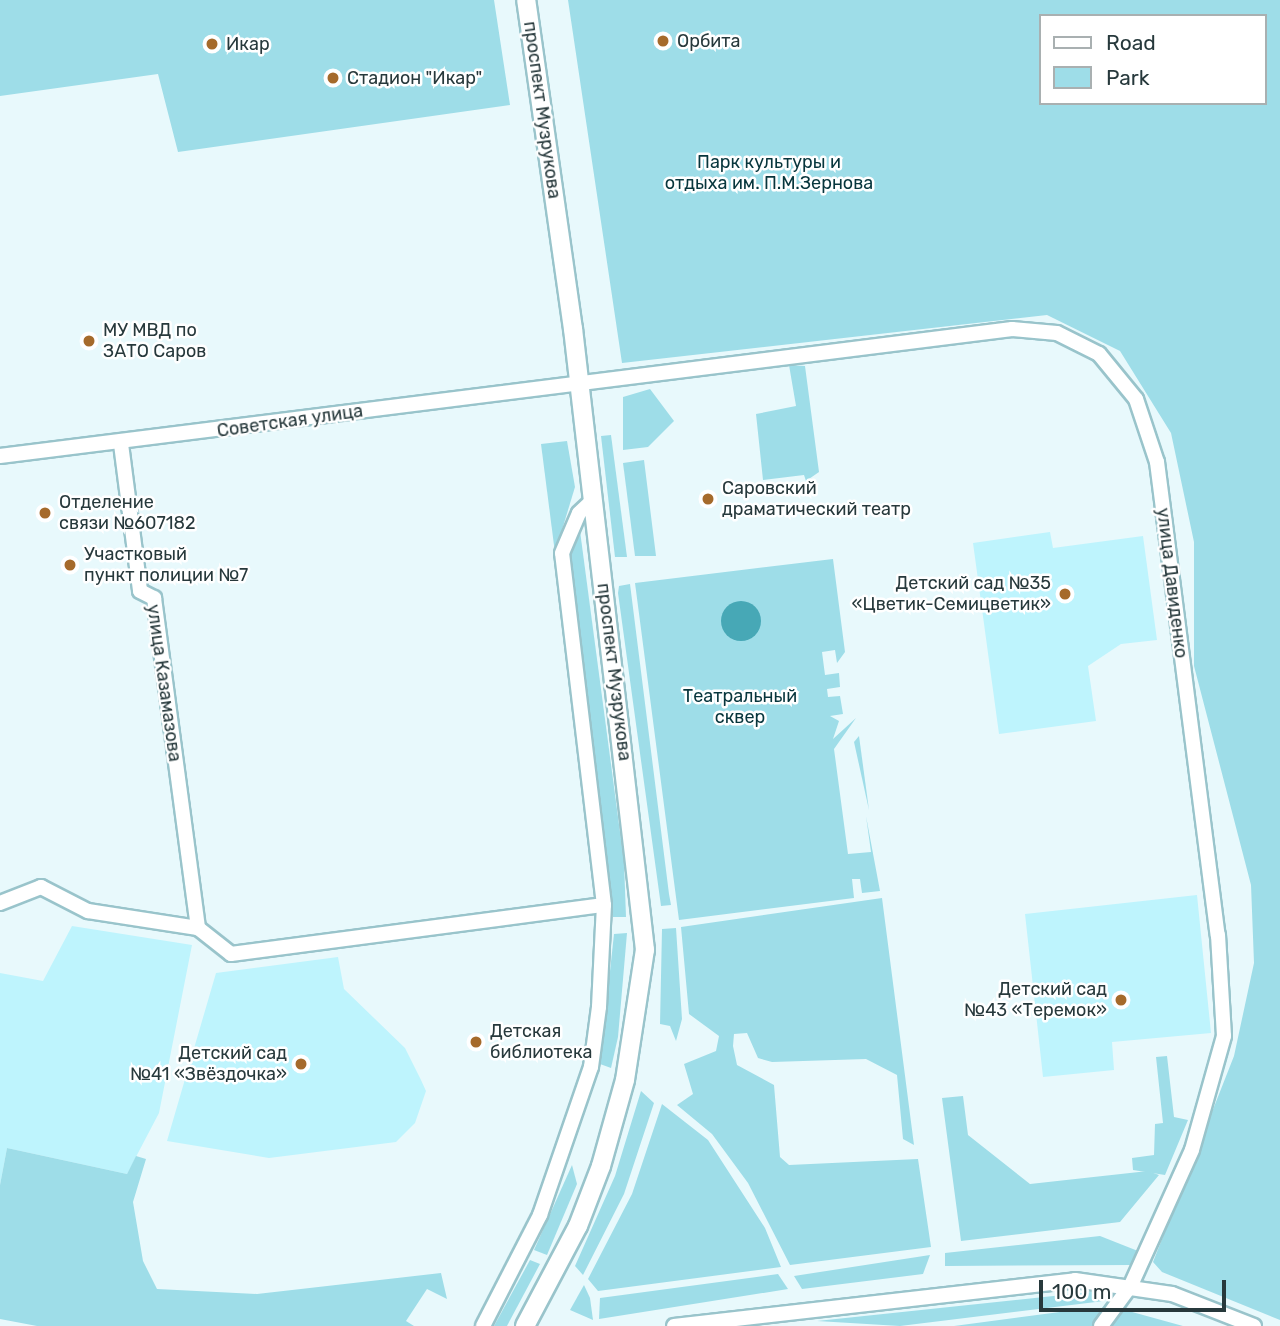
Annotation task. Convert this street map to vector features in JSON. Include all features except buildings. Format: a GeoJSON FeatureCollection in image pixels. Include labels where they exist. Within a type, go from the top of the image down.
{"type":"FeatureCollection","features":[{"type":"Feature","properties":{"kind":"main road","name":"проспект Музрукова"},"geometry":{"type":"LineString","coordinates":[[525,1326],[578,1226],[601,1166],[643,987],[643,911],[579,380],[526,0]]}},
{"type":"Feature","properties":{"kind":"street","name":"улица Давиденко"},"geometry":{"type":"LineString","coordinates":[[579,380],[1012,329],[1057,333],[1099,354],[1115,370],[1136,399],[1148,437],[1218,935],[1224,1036],[1192,1150],[1131,1285],[1101,1326]]}},
{"type":"Feature","properties":{"kind":"street","name":"Советская улица"},"geometry":{"type":"LineString","coordinates":[[0,456],[121,444],[579,380]]}},
{"type":"Feature","properties":{"kind":"street","name":"улица Казамазова"},"geometry":{"type":"LineString","coordinates":[[121,444],[140,591],[155,598],[198,928]]}},
{"type":"Feature","properties":{"kind":"street"},"geometry":{"type":"LineString","coordinates":[[483,1326],[540,1215],[591,1067],[604,905],[562,554],[579,513],[593,500]]}},
{"type":"Feature","properties":{"kind":"street"},"geometry":{"type":"LineString","coordinates":[[0,903],[41,887],[89,911],[198,928],[230,954],[604,905]]}},
{"type":"Feature","properties":{"kind":"street"},"geometry":{"type":"LineString","coordinates":[[674,1326],[943,1291],[1074,1280],[1131,1285],[1254,1326]]}},
{"type":"Feature","properties":{"kind":"shaded area","name":"Детский сад №35 «Цветик-Семицветик»"},"geometry":{"type":"Polygon","coordinates":[[[1050,532],[1053,548],[1143,536],[1157,640],[1121,644],[1088,666],[1096,721],[999,734],[973,543],[1050,532]]]}},
{"type":"Feature","properties":{"kind":"shaded area"},"geometry":{"type":"Polygon","coordinates":[[[741,601],[755,607],[761,621],[755,635],[741,641],[727,635],[721,621],[727,607],[741,601]]]}},
{"type":"Feature","properties":{"kind":"shaded area","name":"Детский сад №43 «Теремок»"},"geometry":{"type":"Polygon","coordinates":[[[1197,895],[1211,1033],[1112,1042],[1114,1070],[1043,1077],[1025,914],[1197,895]]]}},
{"type":"Feature","properties":{"kind":"shaded area"},"geometry":{"type":"Polygon","coordinates":[[[72,926],[192,945],[159,1113],[127,1174],[7,1148],[0,1185],[0,973],[43,981],[72,926]]]}},
{"type":"Feature","properties":{"kind":"shaded area","name":"Детский сад №41 «Звёздочка»"},"geometry":{"type":"Polygon","coordinates":[[[338,957],[344,989],[405,1048],[421,1080],[426,1091],[415,1123],[396,1142],[269,1158],[167,1141],[216,973],[338,957]]]}},
{"type":"Feature","properties":{"kind":"green space","name":"Стадион \"Икар\""},"geometry":{"type":"Polygon","coordinates":[[[0,0],[494,0],[510,105],[178,152],[158,74],[0,96],[0,0]]]}},
{"type":"Feature","properties":{"kind":"green space","name":"Парк культуры и отдыха им. П.М.Зернова"},"geometry":{"type":"Polygon","coordinates":[[[568,0],[1280,0],[1280,1320],[1162,1272],[1153,1262],[1234,1056],[1254,963],[1251,885],[1194,666],[1194,542],[1171,433],[1120,351],[1047,315],[622,363],[568,0]]]}},
{"type":"Feature","properties":{"kind":"green space"},"geometry":{"type":"Polygon","coordinates":[[[789,365],[805,366],[819,472],[806,481],[804,475],[763,480],[756,414],[796,406],[789,365]]]}},
{"type":"Feature","properties":{"kind":"green space"},"geometry":{"type":"Polygon","coordinates":[[[650,389],[674,421],[648,447],[623,450],[623,397],[650,389]]]}},
{"type":"Feature","properties":{"kind":"green space"},"geometry":{"type":"Polygon","coordinates":[[[611,435],[627,557],[615,557],[601,436],[611,435]]]}},
{"type":"Feature","properties":{"kind":"green space"},"geometry":{"type":"Polygon","coordinates":[[[567,441],[575,487],[555,553],[541,444],[567,441]]]}},
{"type":"Feature","properties":{"kind":"green space"},"geometry":{"type":"Polygon","coordinates":[[[644,460],[656,556],[635,556],[623,463],[644,460]]]}},
{"type":"Feature","properties":{"kind":"green space"},"geometry":{"type":"Polygon","coordinates":[[[580,531],[624,862],[626,917],[613,917],[570,554],[580,531]]]}},
{"type":"Feature","properties":{"kind":"green space","name":"Театральный сквер"},"geometry":{"type":"Polygon","coordinates":[[[833,559],[845,652],[837,663],[835,650],[822,652],[825,675],[839,673],[840,687],[827,689],[828,697],[840,696],[843,714],[830,716],[839,721],[833,739],[856,718],[834,749],[848,854],[871,852],[866,816],[880,891],[862,893],[860,879],[852,879],[854,898],[679,920],[635,583],[833,559]]]}},
{"type":"Feature","properties":{"kind":"green space"},"geometry":{"type":"Polygon","coordinates":[[[630,584],[671,905],[661,906],[618,593],[619,586],[630,584]]]}},
{"type":"Feature","properties":{"kind":"green space"},"geometry":{"type":"Polygon","coordinates":[[[859,736],[869,810],[854,742],[859,736]]]}},
{"type":"Feature","properties":{"kind":"green space"},"geometry":{"type":"Polygon","coordinates":[[[882,898],[914,1145],[903,1139],[897,1075],[866,1059],[772,1062],[758,1058],[747,1033],[734,1034],[733,1046],[737,1065],[774,1085],[780,1157],[789,1165],[918,1159],[931,1247],[790,1265],[748,1183],[712,1134],[677,1105],[693,1094],[684,1064],[716,1051],[719,1036],[689,1014],[681,927],[882,898]]]}},
{"type":"Feature","properties":{"kind":"green space"},"geometry":{"type":"Polygon","coordinates":[[[676,928],[682,1019],[676,1041],[670,1026],[660,1024],[662,929],[676,928]]]}},
{"type":"Feature","properties":{"kind":"green space"},"geometry":{"type":"Polygon","coordinates":[[[627,933],[618,1037],[611,1068],[600,1064],[614,934],[627,933]]]}},
{"type":"Feature","properties":{"kind":"green space"},"geometry":{"type":"Polygon","coordinates":[[[1167,1056],[1174,1117],[1188,1120],[1165,1175],[1133,1170],[1132,1158],[1154,1155],[1155,1124],[1163,1123],[1156,1057],[1167,1056]]]}},
{"type":"Feature","properties":{"kind":"green space"},"geometry":{"type":"Polygon","coordinates":[[[641,1091],[654,1103],[624,1194],[583,1275],[575,1266],[615,1176],[641,1091]]]}},
{"type":"Feature","properties":{"kind":"green space"},"geometry":{"type":"Polygon","coordinates":[[[963,1096],[968,1135],[1030,1184],[1148,1171],[1159,1175],[1120,1222],[961,1241],[942,1098],[963,1096]]]}},
{"type":"Feature","properties":{"kind":"green space"},"geometry":{"type":"Polygon","coordinates":[[[662,1104],[708,1140],[765,1228],[781,1267],[598,1291],[588,1279],[632,1194],[662,1104]]]}},
{"type":"Feature","properties":{"kind":"green space"},"geometry":{"type":"Polygon","coordinates":[[[7,1148],[127,1174],[136,1156],[146,1159],[133,1202],[143,1261],[157,1289],[257,1294],[441,1273],[447,1299],[427,1289],[406,1321],[414,1326],[37,1326],[0,1319],[0,1185],[7,1148]]]}},
{"type":"Feature","properties":{"kind":"green space"},"geometry":{"type":"Polygon","coordinates":[[[572,1165],[577,1184],[547,1255],[534,1250],[572,1165]]]}},
{"type":"Feature","properties":{"kind":"green space"},"geometry":{"type":"Polygon","coordinates":[[[1100,1236],[1138,1251],[1132,1265],[945,1266],[945,1253],[1100,1236]]]}},
{"type":"Feature","properties":{"kind":"green space"},"geometry":{"type":"Polygon","coordinates":[[[930,1255],[923,1274],[802,1289],[794,1276],[930,1255]]]}},
{"type":"Feature","properties":{"kind":"green space"},"geometry":{"type":"Polygon","coordinates":[[[530,1260],[540,1264],[507,1326],[494,1326],[530,1260]]]}},
{"type":"Feature","properties":{"kind":"green space"},"geometry":{"type":"Polygon","coordinates":[[[778,1274],[788,1289],[599,1319],[600,1298],[778,1274]]]}},
{"type":"Feature","properties":{"kind":"green space"},"geometry":{"type":"Polygon","coordinates":[[[584,1285],[590,1298],[593,1320],[570,1310],[584,1285]]]}},
{"type":"Feature","properties":{"kind":"green space"},"geometry":{"type":"Polygon","coordinates":[[[1119,1289],[1104,1301],[900,1326],[817,1321],[1119,1289]]]}},
{"type":"Feature","properties":{"kind":"green space"},"geometry":{"type":"Polygon","coordinates":[[[1114,1307],[1183,1326],[954,1326],[1090,1308],[1105,1313],[1114,1307]]]}},
{"type":"Feature","properties":{"kind":"place","name":"Орбита"},"geometry":{"type":"Point","coordinates":[663,41]}},
{"type":"Feature","properties":{"kind":"place","name":"Икар"},"geometry":{"type":"Point","coordinates":[212,44]}},
{"type":"Feature","properties":{"kind":"place","name":"Стадион \"Икар\""},"geometry":{"type":"Point","coordinates":[333,78]}},
{"type":"Feature","properties":{"kind":"place","name":"МУ МВД по ЗАТО Саров"},"geometry":{"type":"Point","coordinates":[89,341]}},
{"type":"Feature","properties":{"kind":"place","name":"Саровский драматический театр"},"geometry":{"type":"Point","coordinates":[708,499]}},
{"type":"Feature","properties":{"kind":"place","name":"Отделение связи №607182"},"geometry":{"type":"Point","coordinates":[45,513]}},
{"type":"Feature","properties":{"kind":"place","name":"Участковый пункт полиции №7"},"geometry":{"type":"Point","coordinates":[70,565]}},
{"type":"Feature","properties":{"kind":"place","name":"Детский сад №35 «Цветик-Семицветик»"},"geometry":{"type":"Point","coordinates":[1065,594]}},
{"type":"Feature","properties":{"kind":"place","name":"Детский сад №43 «Теремок»"},"geometry":{"type":"Point","coordinates":[1121,1000]}},
{"type":"Feature","properties":{"kind":"place","name":"Детская библиотека"},"geometry":{"type":"Point","coordinates":[476,1042]}},
{"type":"Feature","properties":{"kind":"place","name":"Детский сад №41 «Звёздочка»"},"geometry":{"type":"Point","coordinates":[301,1064]}}]}
